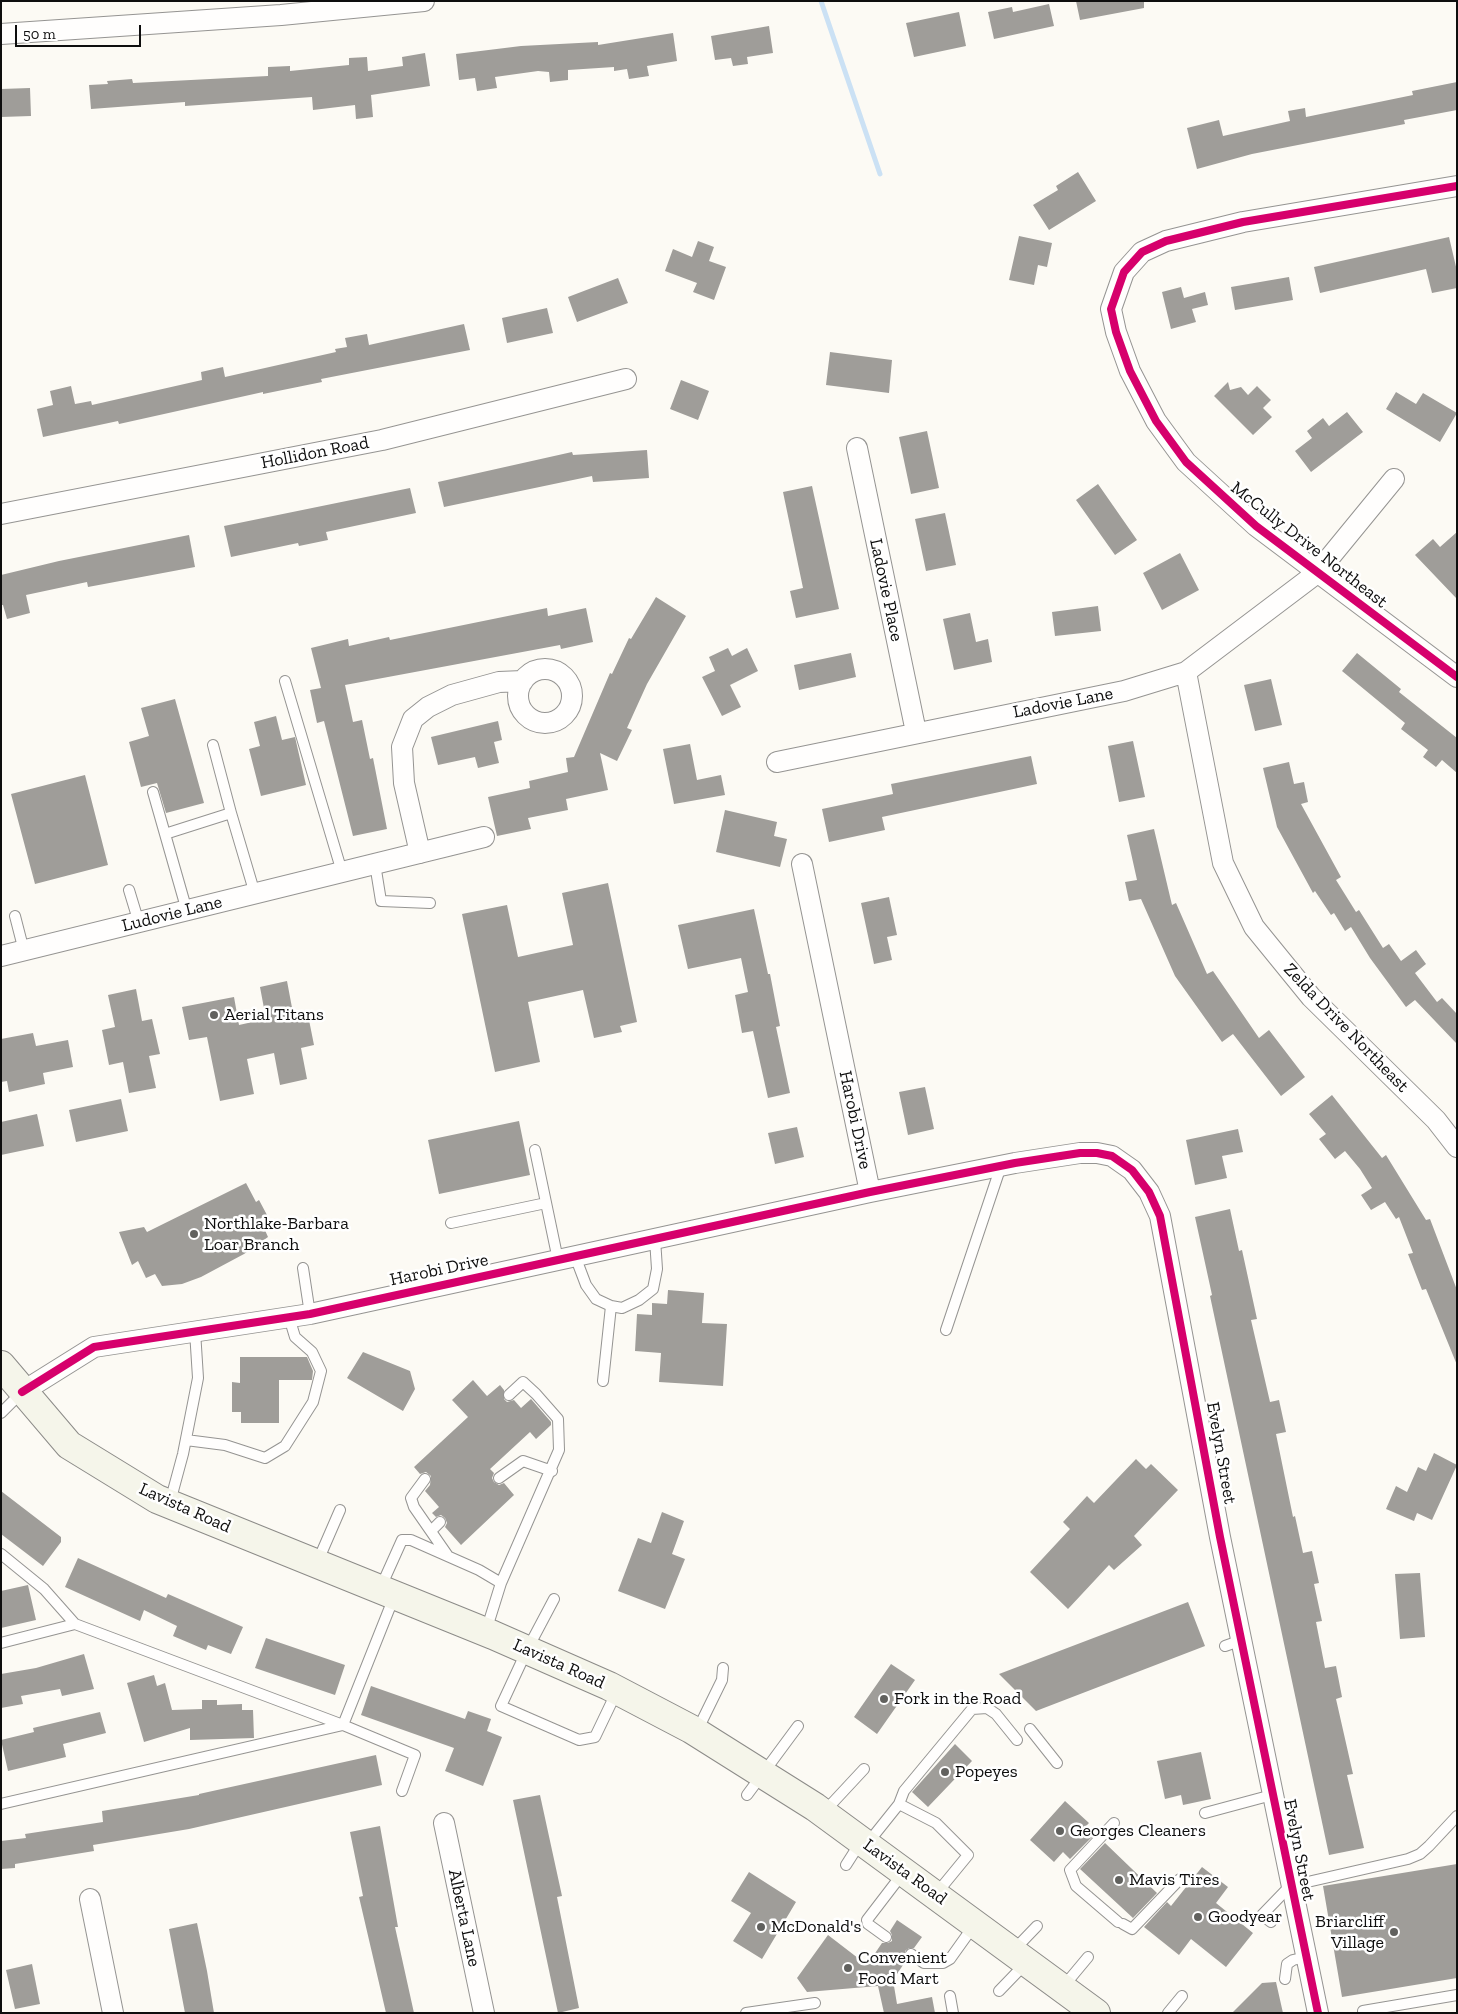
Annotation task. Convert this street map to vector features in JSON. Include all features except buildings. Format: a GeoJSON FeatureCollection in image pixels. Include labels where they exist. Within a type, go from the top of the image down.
{"type":"FeatureCollection","features":[{"type":"Feature","properties":{"kind":"main road","name":"Lavista Road"},"geometry":{"type":"LineString","coordinates":[[1,1365],[69,1445],[157,1499],[486,1632],[618,1690],[696,1732],[823,1812],[975,1924],[1041,1978],[1096,2013]]}},
{"type":"Feature","properties":{"kind":"street"},"geometry":{"type":"LineString","coordinates":[[1,34],[281,15],[424,1]]}},
{"type":"Feature","properties":{"kind":"street","name":"McCully Drive Northeast"},"geometry":{"type":"LineString","coordinates":[[1457,186],[1251,220],[1166,241],[1142,252],[1124,272],[1111,309],[1116,332],[1130,370],[1156,421],[1186,462],[1256,526],[1457,677]]}},
{"type":"Feature","properties":{"kind":"street","name":"Hollidon Road"},"geometry":{"type":"LineString","coordinates":[[1,514],[382,440],[626,379]]}},
{"type":"Feature","properties":{"kind":"street","name":"Ladovie Place"},"geometry":{"type":"LineString","coordinates":[[856,448],[916,732]]}},
{"type":"Feature","properties":{"kind":"street","name":"Ladovie Lane"},"geometry":{"type":"LineString","coordinates":[[777,762],[916,732],[1124,691],[1186,672],[1317,573],[1394,479]]}},
{"type":"Feature","properties":{"kind":"street","name":"Zelda Drive Northeast"},"geometry":{"type":"LineString","coordinates":[[1186,672],[1223,863],[1254,927],[1311,998],[1436,1120],[1457,1147]]}},
{"type":"Feature","properties":{"kind":"street"},"geometry":{"type":"LineString","coordinates":[[420,853],[404,783],[402,747],[414,718],[428,707],[452,695],[499,682],[523,681]]}},
{"type":"Feature","properties":{"kind":"street","name":"Ludovie Lane"},"geometry":{"type":"LineString","coordinates":[[1,956],[484,837]]}},
{"type":"Feature","properties":{"kind":"street","name":"Harobi Drive"},"geometry":{"type":"LineString","coordinates":[[22,1392],[94,1347],[310,1314],[870,1192],[802,864]]}},
{"type":"Feature","properties":{"kind":"street","name":"Evelyn Street"},"geometry":{"type":"LineString","coordinates":[[870,1192],[1001,1166],[1097,1153],[1112,1156],[1132,1170],[1149,1192],[1160,1216],[1220,1537],[1234,1643],[1272,1795],[1318,2013]]}},
{"type":"Feature","properties":{"kind":"street","name":"Alberta Lane"},"geometry":{"type":"LineString","coordinates":[[444,1823],[484,2013]]}},
{"type":"Feature","properties":{"kind":"street"},"geometry":{"type":"LineString","coordinates":[[90,1900],[113,2013]]}},
{"type":"Feature","properties":{"kind":"lane"},"geometry":{"type":"LineString","coordinates":[[285,682],[342,872]]}},
{"type":"Feature","properties":{"kind":"lane"},"geometry":{"type":"LineString","coordinates":[[212,745],[255,894]]}},
{"type":"Feature","properties":{"kind":"lane"},"geometry":{"type":"LineString","coordinates":[[153,792],[186,911]]}},
{"type":"Feature","properties":{"kind":"lane"},"geometry":{"type":"LineString","coordinates":[[165,834],[231,814]]}},
{"type":"Feature","properties":{"kind":"lane"},"geometry":{"type":"LineString","coordinates":[[374,864],[381,902],[430,903]]}},
{"type":"Feature","properties":{"kind":"lane"},"geometry":{"type":"LineString","coordinates":[[129,890],[139,923]]}},
{"type":"Feature","properties":{"kind":"lane"},"geometry":{"type":"LineString","coordinates":[[15,916],[24,951]]}},
{"type":"Feature","properties":{"kind":"lane"},"geometry":{"type":"LineString","coordinates":[[535,1150],[546,1203],[567,1258],[596,1299],[611,1306],[622,1308],[639,1300],[653,1289],[657,1269],[655,1239]]}},
{"type":"Feature","properties":{"kind":"lane"},"geometry":{"type":"LineString","coordinates":[[946,1330],[1001,1166]]}},
{"type":"Feature","properties":{"kind":"lane"},"geometry":{"type":"LineString","coordinates":[[450,1223],[546,1203]]}},
{"type":"Feature","properties":{"kind":"lane"},"geometry":{"type":"LineString","coordinates":[[302,1268],[310,1314]]}},
{"type":"Feature","properties":{"kind":"lane"},"geometry":{"type":"LineString","coordinates":[[603,1381],[611,1306]]}},
{"type":"Feature","properties":{"kind":"lane"},"geometry":{"type":"LineString","coordinates":[[186,1440],[225,1445],[265,1458],[285,1446],[313,1402],[321,1371],[312,1352],[296,1337],[289,1317]]}},
{"type":"Feature","properties":{"kind":"lane"},"geometry":{"type":"LineString","coordinates":[[169,1504],[186,1440],[198,1378],[195,1332]]}},
{"type":"Feature","properties":{"kind":"lane"},"geometry":{"type":"LineString","coordinates":[[486,1632],[501,1583],[552,1472],[559,1450],[558,1419],[523,1382],[509,1395]]}},
{"type":"Feature","properties":{"kind":"lane"},"geometry":{"type":"LineString","coordinates":[[1,1414],[22,1392]]}},
{"type":"Feature","properties":{"kind":"lane"},"geometry":{"type":"LineString","coordinates":[[499,1478],[523,1461],[552,1472]]}},
{"type":"Feature","properties":{"kind":"lane"},"geometry":{"type":"LineString","coordinates":[[425,1479],[411,1498],[414,1507],[432,1530],[448,1556]]}},
{"type":"Feature","properties":{"kind":"lane"},"geometry":{"type":"LineString","coordinates":[[317,1564],[340,1510]]}},
{"type":"Feature","properties":{"kind":"lane"},"geometry":{"type":"LineString","coordinates":[[432,1530],[440,1522]]}},
{"type":"Feature","properties":{"kind":"lane"},"geometry":{"type":"LineString","coordinates":[[343,1725],[387,1592],[402,1540],[411,1540],[448,1556],[501,1583]]}},
{"type":"Feature","properties":{"kind":"lane"},"geometry":{"type":"LineString","coordinates":[[1,1554],[44,1589],[75,1624],[343,1725],[415,1755],[402,1791]]}},
{"type":"Feature","properties":{"kind":"lane"},"geometry":{"type":"LineString","coordinates":[[554,1599],[527,1650],[501,1706],[579,1740],[595,1737],[618,1690]]}},
{"type":"Feature","properties":{"kind":"lane"},"geometry":{"type":"LineString","coordinates":[[1,1643],[75,1624]]}},
{"type":"Feature","properties":{"kind":"lane"},"geometry":{"type":"LineString","coordinates":[[696,1732],[722,1680],[723,1668]]}},
{"type":"Feature","properties":{"kind":"lane"},"geometry":{"type":"LineString","coordinates":[[846,1866],[899,1804],[904,1791],[972,1709],[987,1708],[996,1714],[1017,1740]]}},
{"type":"Feature","properties":{"kind":"lane"},"geometry":{"type":"LineString","coordinates":[[1,1804],[343,1725]]}},
{"type":"Feature","properties":{"kind":"lane"},"geometry":{"type":"LineString","coordinates":[[747,1795],[761,1773],[798,1726]]}},
{"type":"Feature","properties":{"kind":"lane"},"geometry":{"type":"LineString","coordinates":[[1030,1729],[1057,1763]]}},
{"type":"Feature","properties":{"kind":"lane"},"geometry":{"type":"LineString","coordinates":[[823,1812],[864,1769]]}},
{"type":"Feature","properties":{"kind":"lane"},"geometry":{"type":"LineString","coordinates":[[1205,1813],[1272,1795]]}},
{"type":"Feature","properties":{"kind":"lane"},"geometry":{"type":"LineString","coordinates":[[899,1804],[936,1823],[968,1855],[935,1895]]}},
{"type":"Feature","properties":{"kind":"lane"},"geometry":{"type":"LineString","coordinates":[[1271,1922],[1262,1915],[1290,1886],[1414,1857],[1429,1846],[1457,1816]]}},
{"type":"Feature","properties":{"kind":"lane"},"geometry":{"type":"LineString","coordinates":[[1114,1823],[1070,1870],[1076,1886],[1120,1923],[1132,1929],[1180,1879]]}},
{"type":"Feature","properties":{"kind":"lane"},"geometry":{"type":"LineString","coordinates":[[886,1937],[868,1924],[867,1920],[904,1872]]}},
{"type":"Feature","properties":{"kind":"lane"},"geometry":{"type":"LineString","coordinates":[[910,1954],[924,1963],[943,1963],[950,1959],[975,1924]]}},
{"type":"Feature","properties":{"kind":"lane"},"geometry":{"type":"LineString","coordinates":[[1037,1926],[1041,1978]]}},
{"type":"Feature","properties":{"kind":"lane"},"geometry":{"type":"LineString","coordinates":[[999,1991],[1041,1978],[1088,1957]]}},
{"type":"Feature","properties":{"kind":"lane"},"geometry":{"type":"LineString","coordinates":[[1285,1979],[1287,1964],[1293,1960],[1306,1957]]}},
{"type":"Feature","properties":{"kind":"lane"},"geometry":{"type":"LineString","coordinates":[[1363,2011],[1457,1995]]}},
{"type":"Feature","properties":{"kind":"lane"},"geometry":{"type":"LineString","coordinates":[[950,1996],[954,2013]]}},
{"type":"Feature","properties":{"kind":"lane"},"geometry":{"type":"LineString","coordinates":[[1168,2013],[1182,1996]]}},
{"type":"Feature","properties":{"kind":"lane"},"geometry":{"type":"LineString","coordinates":[[746,2013],[815,2003]]}},
{"type":"Feature","properties":{"kind":"waterway"},"geometry":{"type":"LineString","coordinates":[[821,1],[880,174]]}},
{"type":"Feature","properties":{"kind":"cycle path"},"geometry":{"type":"LineString","coordinates":[[1457,186],[1243,222],[1166,241],[1142,252],[1124,272],[1111,309],[1116,332],[1130,371],[1156,421],[1186,462],[1256,526],[1457,677]]}},
{"type":"Feature","properties":{"kind":"cycle path"},"geometry":{"type":"LineString","coordinates":[[22,1392],[94,1347],[310,1314],[870,1192],[1015,1163],[1080,1153],[1097,1153],[1112,1156],[1132,1170],[1149,1192],[1160,1216],[1220,1537],[1318,2013]]}},
{"type":"Feature","properties":{"kind":"place","name":"Aerial Titans"},"geometry":{"type":"Point","coordinates":[214,1015]}},
{"type":"Feature","properties":{"kind":"place","name":"Northlake-Barbara Loar Branch"},"geometry":{"type":"Point","coordinates":[194,1234]}},
{"type":"Feature","properties":{"kind":"place","name":"Fork in the Road"},"geometry":{"type":"Point","coordinates":[884,1699]}},
{"type":"Feature","properties":{"kind":"place","name":"Popeyes"},"geometry":{"type":"Point","coordinates":[945,1772]}},
{"type":"Feature","properties":{"kind":"place","name":"Georges Cleaners"},"geometry":{"type":"Point","coordinates":[1060,1831]}},
{"type":"Feature","properties":{"kind":"place","name":"Mavis Tires"},"geometry":{"type":"Point","coordinates":[1119,1880]}},
{"type":"Feature","properties":{"kind":"place","name":"Goodyear"},"geometry":{"type":"Point","coordinates":[1198,1917]}},
{"type":"Feature","properties":{"kind":"place","name":"McDonald's"},"geometry":{"type":"Point","coordinates":[761,1927]}},
{"type":"Feature","properties":{"kind":"place","name":"Briarcliff Village"},"geometry":{"type":"Point","coordinates":[1394,1932]}},
{"type":"Feature","properties":{"kind":"place","name":"Convenient Food Mart"},"geometry":{"type":"Point","coordinates":[848,1968]}}]}
